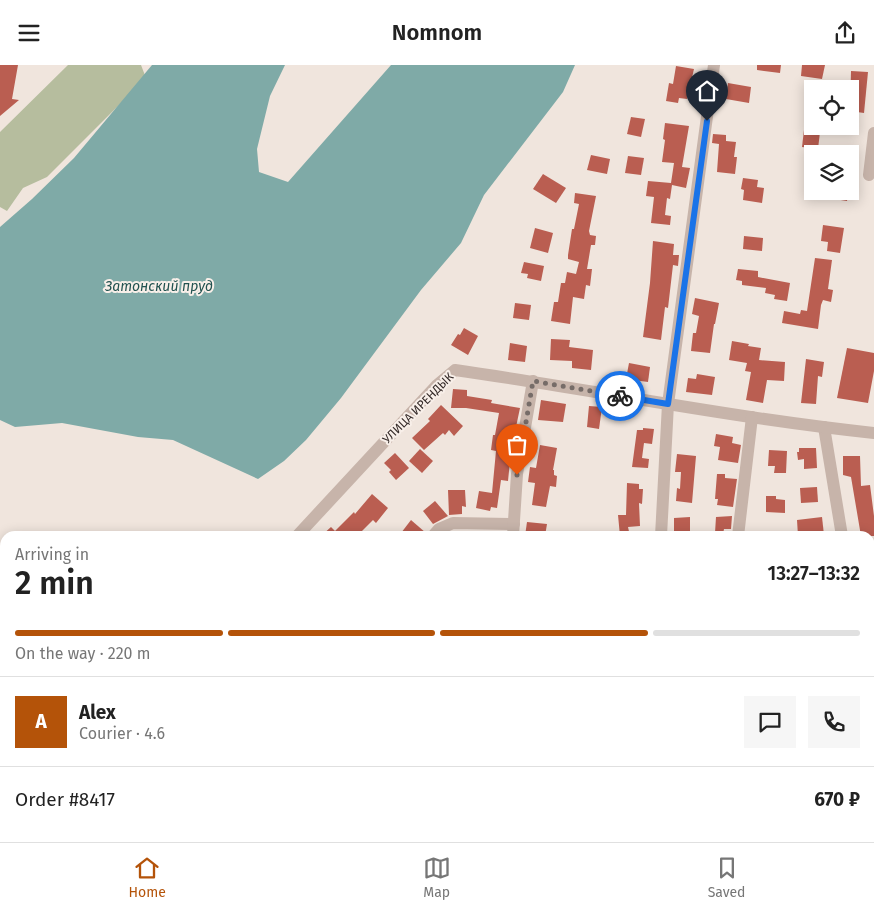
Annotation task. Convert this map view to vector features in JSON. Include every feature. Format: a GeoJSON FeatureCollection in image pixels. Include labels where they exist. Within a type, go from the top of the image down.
{"type":"FeatureCollection","features":[{"type":"Feature","properties":{"kind":"street"},"geometry":{"type":"LineString","coordinates":[[661,531],[668,404],[714,65]]}},
{"type":"Feature","properties":{"kind":"street"},"geometry":{"type":"LineString","coordinates":[[869,175],[874,133]]}},
{"type":"Feature","properties":{"kind":"street","name":"УЛИЦА ИРЕНДЫК"},"geometry":{"type":"LineString","coordinates":[[302,531],[438,385],[455,370],[752,417],[874,433]]}},
{"type":"Feature","properties":{"kind":"street"},"geometry":{"type":"LineString","coordinates":[[437,531],[454,523],[513,530],[517,475],[533,381]]}},
{"type":"Feature","properties":{"kind":"street"},"geometry":{"type":"LineString","coordinates":[[739,531],[752,417]]}},
{"type":"Feature","properties":{"kind":"street"},"geometry":{"type":"LineString","coordinates":[[824,427],[841,531]]}},
{"type":"Feature","properties":{"kind":"green space"},"geometry":{"type":"Polygon","coordinates":[[[68,65],[141,65],[146,78],[47,177],[23,188],[7,211],[0,207],[0,132],[68,65]]]}},
{"type":"Feature","properties":{"kind":"water","name":"Затонский пруд"},"geometry":{"type":"Polygon","coordinates":[[[152,65],[285,65],[270,96],[257,149],[259,172],[288,182],[391,65],[575,65],[563,92],[484,195],[461,243],[421,290],[341,398],[306,440],[284,461],[258,479],[173,440],[138,437],[62,423],[15,427],[0,420],[0,227],[74,158],[152,65]]]}},
{"type":"Feature","properties":{"kind":"building"},"geometry":{"type":"Polygon","coordinates":[[[0,65],[18,65],[12,99],[19,100],[0,116],[0,65]]]}},
{"type":"Feature","properties":{"kind":"building"},"geometry":{"type":"Polygon","coordinates":[[[757,65],[781,65],[780,73],[757,70],[757,65]]]}},
{"type":"Feature","properties":{"kind":"building"},"geometry":{"type":"Polygon","coordinates":[[[802,65],[825,65],[822,79],[801,76],[802,65]]]}},
{"type":"Feature","properties":{"kind":"building"},"geometry":{"type":"Polygon","coordinates":[[[676,66],[694,69],[687,99],[679,98],[678,103],[666,101],[669,83],[673,84],[676,66]]]}},
{"type":"Feature","properties":{"kind":"building"},"geometry":{"type":"Polygon","coordinates":[[[851,71],[868,72],[864,113],[859,112],[859,80],[851,80],[851,71]]]}},
{"type":"Feature","properties":{"kind":"building"},"geometry":{"type":"Polygon","coordinates":[[[728,83],[751,87],[749,103],[726,99],[728,83]]]}},
{"type":"Feature","properties":{"kind":"building"},"geometry":{"type":"Polygon","coordinates":[[[631,117],[645,119],[641,137],[627,134],[631,117]]]}},
{"type":"Feature","properties":{"kind":"building"},"geometry":{"type":"Polygon","coordinates":[[[665,123],[689,126],[682,167],[690,168],[686,188],[672,185],[670,199],[667,198],[665,215],[671,216],[670,225],[651,223],[654,197],[646,196],[648,181],[671,183],[674,163],[662,162],[665,123]]]}},
{"type":"Feature","properties":{"kind":"building"},"geometry":{"type":"Polygon","coordinates":[[[804,130],[804,135],[820,135],[818,145],[804,145],[804,147],[802,147],[804,130]]]}},
{"type":"Feature","properties":{"kind":"building"},"geometry":{"type":"Polygon","coordinates":[[[713,134],[726,135],[726,141],[736,142],[734,157],[737,157],[735,174],[717,172],[719,144],[712,143],[713,134]]]}},
{"type":"Feature","properties":{"kind":"building"},"geometry":{"type":"Polygon","coordinates":[[[591,155],[610,159],[607,174],[587,170],[591,155]]]}},
{"type":"Feature","properties":{"kind":"building"},"geometry":{"type":"Polygon","coordinates":[[[628,156],[644,158],[641,175],[625,173],[628,156]]]}},
{"type":"Feature","properties":{"kind":"building"},"geometry":{"type":"Polygon","coordinates":[[[543,174],[566,188],[556,203],[533,189],[543,174]]]}},
{"type":"Feature","properties":{"kind":"building"},"geometry":{"type":"Polygon","coordinates":[[[743,178],[758,180],[757,187],[764,188],[762,203],[743,200],[744,190],[741,189],[743,178]]]}},
{"type":"Feature","properties":{"kind":"building"},"geometry":{"type":"Polygon","coordinates":[[[575,193],[596,196],[589,231],[590,235],[596,236],[595,245],[591,245],[587,269],[592,269],[590,286],[586,285],[584,299],[573,297],[570,324],[551,321],[554,302],[558,302],[561,283],[565,283],[567,272],[576,274],[579,262],[568,259],[572,229],[574,229],[579,204],[574,203],[575,193]]]}},
{"type":"Feature","properties":{"kind":"building"},"geometry":{"type":"Polygon","coordinates":[[[823,225],[844,228],[840,253],[827,251],[828,242],[821,241],[823,225]]]}},
{"type":"Feature","properties":{"kind":"building"},"geometry":{"type":"Polygon","coordinates":[[[535,228],[553,233],[548,253],[530,248],[535,228]]]}},
{"type":"Feature","properties":{"kind":"building"},"geometry":{"type":"Polygon","coordinates":[[[744,236],[763,238],[762,251],[743,249],[744,236]]]}},
{"type":"Feature","properties":{"kind":"building"},"geometry":{"type":"Polygon","coordinates":[[[653,241],[674,244],[673,255],[679,255],[678,266],[673,265],[668,308],[665,307],[661,340],[643,337],[653,241]]]}},
{"type":"Feature","properties":{"kind":"building"},"geometry":{"type":"Polygon","coordinates":[[[815,258],[832,260],[828,289],[833,290],[831,302],[823,300],[818,329],[782,323],[784,311],[800,314],[801,310],[807,311],[815,258]]]}},
{"type":"Feature","properties":{"kind":"building"},"geometry":{"type":"Polygon","coordinates":[[[524,262],[544,266],[541,281],[527,278],[528,274],[521,273],[524,262]]]}},
{"type":"Feature","properties":{"kind":"building"},"geometry":{"type":"Polygon","coordinates":[[[738,269],[758,271],[758,277],[790,283],[787,301],[774,299],[775,295],[765,293],[766,288],[742,285],[742,281],[736,280],[738,269]]]}},
{"type":"Feature","properties":{"kind":"building"},"geometry":{"type":"Polygon","coordinates":[[[695,298],[719,303],[710,353],[691,351],[693,333],[696,333],[699,316],[692,314],[695,298]]]}},
{"type":"Feature","properties":{"kind":"building"},"geometry":{"type":"Polygon","coordinates":[[[515,303],[531,305],[529,320],[513,318],[515,303]]]}},
{"type":"Feature","properties":{"kind":"building"},"geometry":{"type":"Polygon","coordinates":[[[464,328],[478,336],[468,355],[451,345],[464,328]]]}},
{"type":"Feature","properties":{"kind":"building"},"geometry":{"type":"Polygon","coordinates":[[[551,339],[570,340],[569,347],[593,350],[591,370],[572,368],[572,361],[550,360],[551,339]]]}},
{"type":"Feature","properties":{"kind":"building"},"geometry":{"type":"Polygon","coordinates":[[[732,341],[761,348],[759,360],[785,362],[784,381],[767,380],[763,403],[746,400],[751,372],[745,371],[747,363],[729,360],[732,341]]]}},
{"type":"Feature","properties":{"kind":"building"},"geometry":{"type":"Polygon","coordinates":[[[510,343],[527,346],[525,362],[508,360],[510,343]]]}},
{"type":"Feature","properties":{"kind":"building"},"geometry":{"type":"Polygon","coordinates":[[[847,348],[874,353],[874,371],[868,403],[837,398],[847,348]]]}},
{"type":"Feature","properties":{"kind":"building"},"geometry":{"type":"Polygon","coordinates":[[[806,359],[824,362],[822,377],[818,376],[816,404],[801,403],[806,359]]]}},
{"type":"Feature","properties":{"kind":"building"},"geometry":{"type":"Polygon","coordinates":[[[629,363],[650,367],[648,382],[626,379],[629,363]]]}},
{"type":"Feature","properties":{"kind":"building"},"geometry":{"type":"Polygon","coordinates":[[[697,374],[715,377],[712,395],[686,392],[688,378],[696,379],[697,374]]]}},
{"type":"Feature","properties":{"kind":"building"},"geometry":{"type":"Polygon","coordinates":[[[453,389],[467,390],[467,396],[492,400],[491,403],[520,408],[516,427],[513,427],[508,461],[510,461],[508,481],[501,480],[497,508],[491,507],[490,511],[476,508],[479,491],[492,493],[496,451],[491,450],[499,413],[466,408],[451,408],[453,389]]]}},
{"type":"Feature","properties":{"kind":"building"},"geometry":{"type":"Polygon","coordinates":[[[541,400],[566,404],[563,422],[538,420],[541,400]]]}},
{"type":"Feature","properties":{"kind":"building"},"geometry":{"type":"Polygon","coordinates":[[[441,405],[463,426],[454,436],[449,430],[445,435],[443,433],[424,450],[412,438],[430,421],[428,419],[441,405]]]}},
{"type":"Feature","properties":{"kind":"building"},"geometry":{"type":"Polygon","coordinates":[[[589,406],[602,407],[599,429],[587,427],[589,406]]]}},
{"type":"Feature","properties":{"kind":"building"},"geometry":{"type":"Polygon","coordinates":[[[643,428],[654,429],[652,444],[644,443],[642,458],[649,459],[648,468],[632,467],[637,430],[643,430],[643,428]]]}},
{"type":"Feature","properties":{"kind":"building"},"geometry":{"type":"Polygon","coordinates":[[[716,434],[733,437],[732,443],[741,445],[738,463],[718,460],[720,447],[714,446],[716,434]]]}},
{"type":"Feature","properties":{"kind":"building"},"geometry":{"type":"Polygon","coordinates":[[[540,445],[557,448],[553,470],[554,475],[557,476],[556,487],[550,486],[546,507],[532,505],[535,483],[528,482],[530,467],[536,468],[540,445]]]}},
{"type":"Feature","properties":{"kind":"building"},"geometry":{"type":"Polygon","coordinates":[[[799,448],[816,448],[817,468],[804,469],[804,459],[798,460],[797,452],[799,452],[799,448]]]}},
{"type":"Feature","properties":{"kind":"building"},"geometry":{"type":"Polygon","coordinates":[[[420,449],[433,461],[422,473],[409,461],[420,449]]]}},
{"type":"Feature","properties":{"kind":"building"},"geometry":{"type":"Polygon","coordinates":[[[769,450],[787,451],[786,473],[774,473],[775,466],[768,466],[769,450]]]}},
{"type":"Feature","properties":{"kind":"building"},"geometry":{"type":"Polygon","coordinates":[[[395,453],[409,468],[396,480],[389,472],[391,470],[384,463],[395,453]]]}},
{"type":"Feature","properties":{"kind":"building"},"geometry":{"type":"Polygon","coordinates":[[[677,454],[696,456],[692,503],[676,501],[677,488],[680,489],[681,472],[675,472],[677,454]]]}},
{"type":"Feature","properties":{"kind":"building"},"geometry":{"type":"Polygon","coordinates":[[[843,456],[860,456],[861,486],[870,485],[874,531],[860,531],[851,477],[843,475],[843,456]]]}},
{"type":"Feature","properties":{"kind":"building"},"geometry":{"type":"Polygon","coordinates":[[[717,474],[725,474],[725,478],[737,479],[733,507],[717,505],[718,499],[715,499],[717,474]]]}},
{"type":"Feature","properties":{"kind":"building"},"geometry":{"type":"Polygon","coordinates":[[[627,483],[639,484],[639,489],[643,489],[642,504],[639,503],[640,526],[628,527],[629,531],[620,531],[618,515],[626,515],[627,483]]]}},
{"type":"Feature","properties":{"kind":"building"},"geometry":{"type":"Polygon","coordinates":[[[817,487],[818,502],[801,503],[800,488],[817,487]]]}},
{"type":"Feature","properties":{"kind":"building"},"geometry":{"type":"Polygon","coordinates":[[[448,490],[465,490],[466,507],[462,506],[462,514],[449,515],[448,490]]]}},
{"type":"Feature","properties":{"kind":"building"},"geometry":{"type":"Polygon","coordinates":[[[372,494],[388,508],[376,523],[373,520],[362,531],[335,531],[354,512],[355,514],[372,494]]]}},
{"type":"Feature","properties":{"kind":"building"},"geometry":{"type":"Polygon","coordinates":[[[766,496],[776,496],[776,499],[785,500],[785,513],[766,512],[766,496]]]}},
{"type":"Feature","properties":{"kind":"building"},"geometry":{"type":"Polygon","coordinates":[[[435,501],[448,516],[433,524],[423,511],[435,501]]]}},
{"type":"Feature","properties":{"kind":"building"},"geometry":{"type":"Polygon","coordinates":[[[732,516],[731,529],[715,531],[716,517],[732,516]]]}},
{"type":"Feature","properties":{"kind":"building"},"geometry":{"type":"Polygon","coordinates":[[[690,517],[690,531],[674,531],[674,518],[690,517]]]}},
{"type":"Feature","properties":{"kind":"building"},"geometry":{"type":"Polygon","coordinates":[[[822,517],[824,531],[798,531],[797,520],[822,517]]]}},
{"type":"Feature","properties":{"kind":"building"},"geometry":{"type":"Polygon","coordinates":[[[411,520],[424,531],[403,531],[411,520]]]}},
{"type":"Feature","properties":{"kind":"building"},"geometry":{"type":"Polygon","coordinates":[[[527,522],[547,524],[546,531],[526,531],[527,522]]]}},
{"type":"Feature","properties":{"kind":"building"},"geometry":{"type":"Polygon","coordinates":[[[331,527],[335,531],[327,531],[331,527]]]}},
{"type":"Feature","properties":{"kind":"way so far"},"geometry":{"type":"LineString","coordinates":[[517,475],[533,381],[620,396]]}},
{"type":"Feature","properties":{"kind":"route"},"geometry":{"type":"LineString","coordinates":[[620,396],[668,404],[707,121]]}}]}
